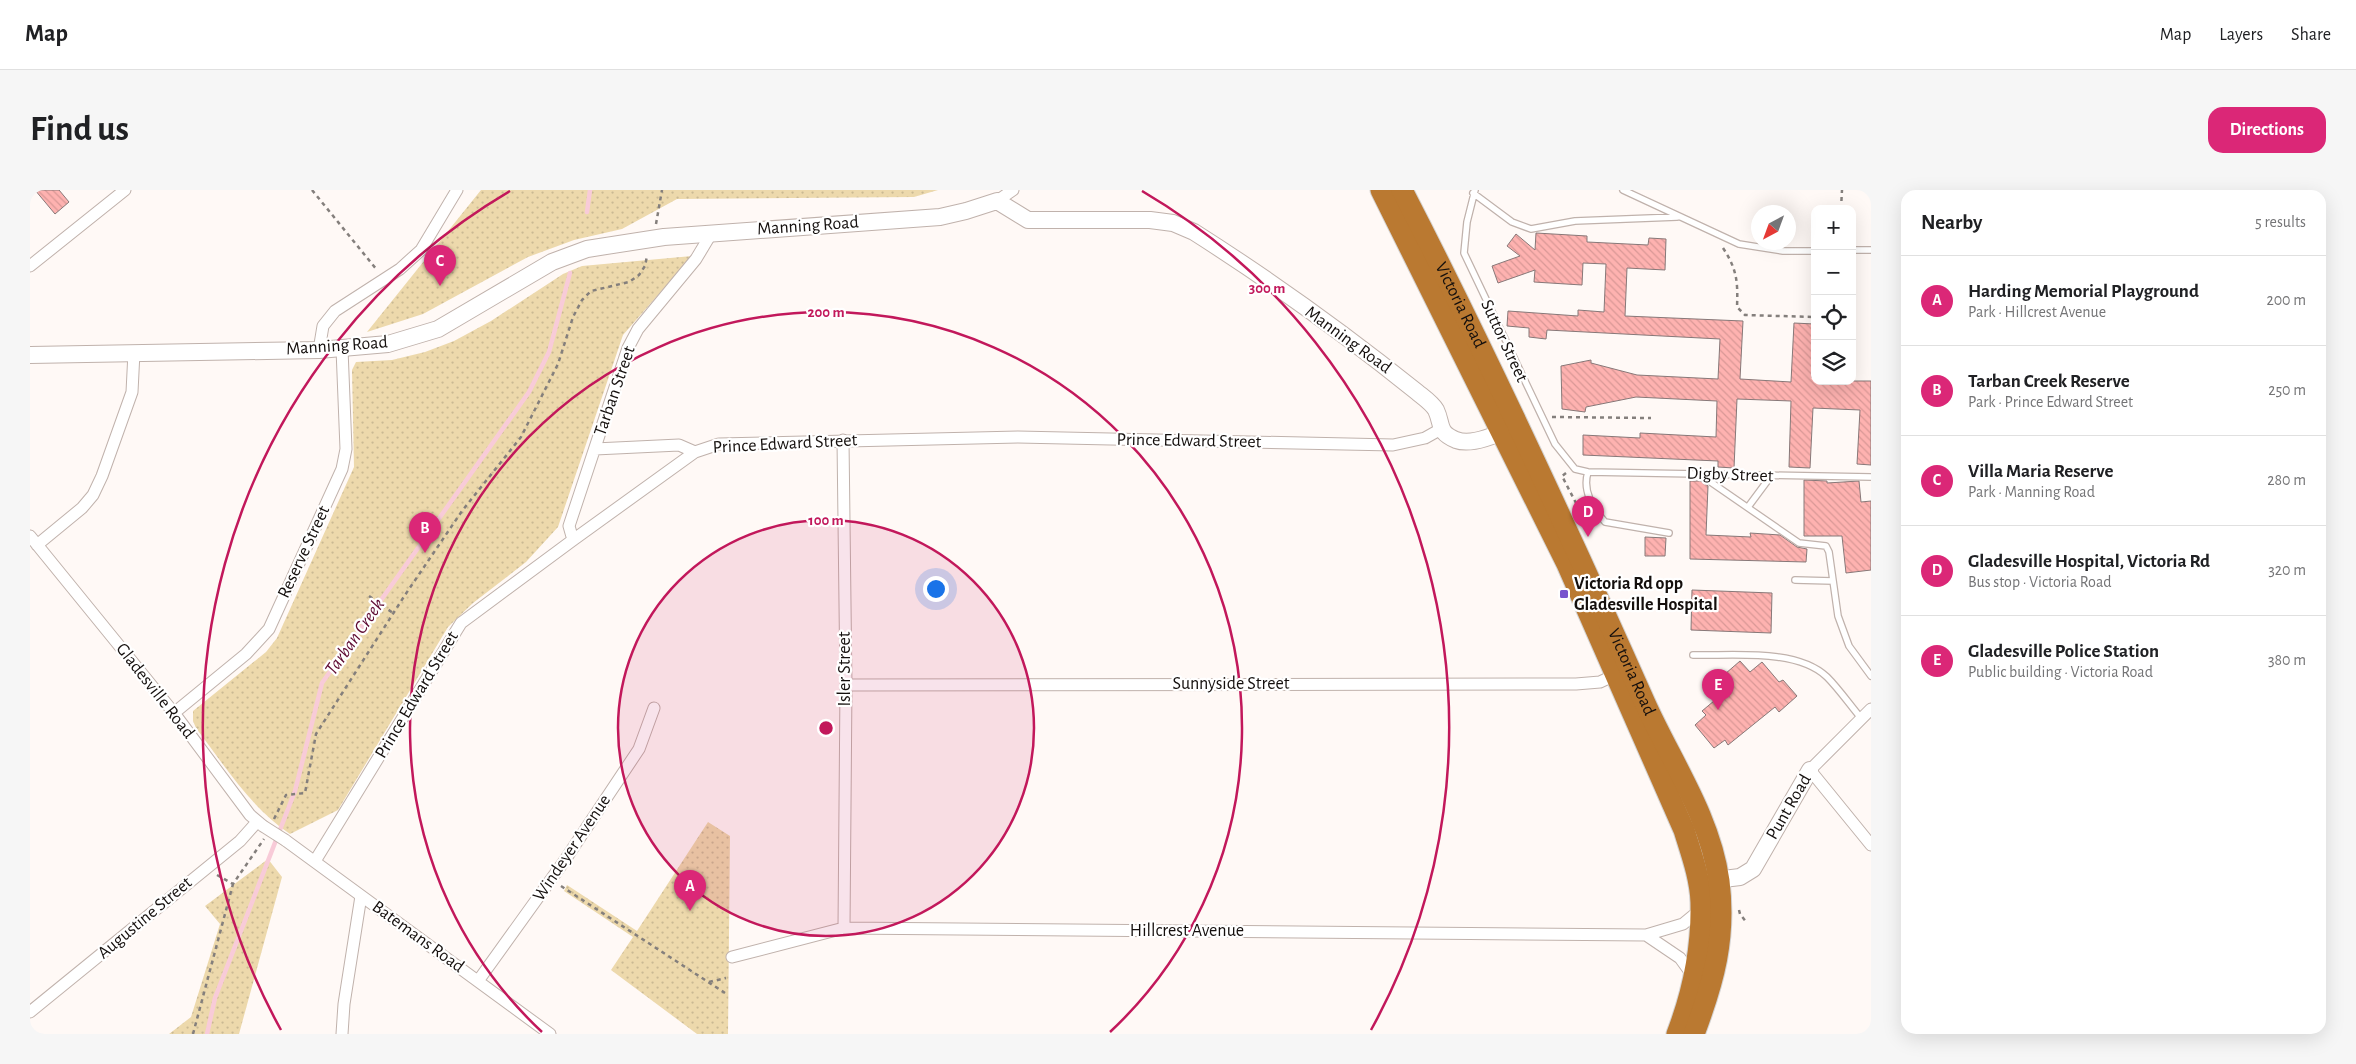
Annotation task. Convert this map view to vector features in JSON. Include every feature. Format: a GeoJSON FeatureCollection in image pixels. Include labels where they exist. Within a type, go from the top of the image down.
{"type":"FeatureCollection","features":[{"type":"Feature","properties":{"kind":"highway","name":"Victoria Road"},"geometry":{"type":"LineString","coordinates":[[1381,190],[1510,428],[1563,518],[1659,733],[1696,803],[1712,852],[1708,881],[1700,910],[1694,978],[1677,1034]]}},
{"type":"Feature","properties":{"kind":"highway","name":"Victoria Road"},"geometry":{"type":"LineString","coordinates":[[1402,190],[1510,428],[1615,675],[1678,814],[1694,864],[1708,881],[1721,905],[1719,955],[1694,1034]]}},
{"type":"Feature","properties":{"kind":"street"},"geometry":{"type":"LineString","coordinates":[[30,266],[125,190]]}},
{"type":"Feature","properties":{"kind":"street"},"geometry":{"type":"LineString","coordinates":[[319,350],[323,326],[335,311],[384,279],[421,250],[457,190]]}},
{"type":"Feature","properties":{"kind":"street"},"geometry":{"type":"LineString","coordinates":[[997,201],[1013,190]]}},
{"type":"Feature","properties":{"kind":"street","name":"Manning Road"},"geometry":{"type":"LineString","coordinates":[[30,355],[319,350],[388,344],[438,329],[552,262],[587,249],[664,238],[940,217],[997,201],[1028,220],[1150,220],[1173,223],[1194,232],[1354,343],[1418,392],[1436,410],[1441,429]]}},
{"type":"Feature","properties":{"kind":"street","name":"Tarban Street"},"geometry":{"type":"LineString","coordinates":[[573,540],[569,526],[633,337],[696,260],[711,234]]}},
{"type":"Feature","properties":{"kind":"street","name":"Reserve Street"},"geometry":{"type":"LineString","coordinates":[[174,713],[246,654],[269,629],[342,469],[346,449],[342,349]]}},
{"type":"Feature","properties":{"kind":"street"},"geometry":{"type":"LineString","coordinates":[[34,540],[82,508],[93,495],[102,476],[132,392],[134,352]]}},
{"type":"Feature","properties":{"kind":"street"},"geometry":{"type":"LineString","coordinates":[[1441,429],[1448,436],[1458,441],[1471,442],[1510,428]]}},
{"type":"Feature","properties":{"kind":"street","name":"Prince Edward Street"},"geometry":{"type":"LineString","coordinates":[[315,862],[461,623],[695,452],[719,444],[1018,437],[1393,446],[1425,438],[1441,429]]}},
{"type":"Feature","properties":{"kind":"street","name":"Isler Street"},"geometry":{"type":"LineString","coordinates":[[843,440],[846,685],[844,928]]}},
{"type":"Feature","properties":{"kind":"street"},"geometry":{"type":"LineString","coordinates":[[595,449],[679,445],[695,452]]}},
{"type":"Feature","properties":{"kind":"street","name":"Gladesville Road"},"geometry":{"type":"LineString","coordinates":[[34,540],[174,713],[198,747],[260,824],[285,840]]}},
{"type":"Feature","properties":{"kind":"street","name":"Sunnyside Street"},"geometry":{"type":"LineString","coordinates":[[846,685],[1576,684],[1600,682],[1615,675]]}},
{"type":"Feature","properties":{"kind":"street","name":"Windeyer Avenue"},"geometry":{"type":"LineString","coordinates":[[478,981],[551,880],[639,749],[654,708]]}},
{"type":"Feature","properties":{"kind":"street","name":"Punt Road"},"geometry":{"type":"LineString","coordinates":[[1708,881],[1740,877],[1753,869],[1810,770],[1871,709]]}},
{"type":"Feature","properties":{"kind":"street"},"geometry":{"type":"LineString","coordinates":[[1810,770],[1871,846]]}},
{"type":"Feature","properties":{"kind":"street","name":"Augustine Street"},"geometry":{"type":"LineString","coordinates":[[32,1007],[260,824]]}},
{"type":"Feature","properties":{"kind":"street","name":"Batemans Road"},"geometry":{"type":"LineString","coordinates":[[285,840],[550,1034]]}},
{"type":"Feature","properties":{"kind":"street"},"geometry":{"type":"LineString","coordinates":[[342,1034],[344,1004],[361,896]]}},
{"type":"Feature","properties":{"kind":"street","name":"Hillcrest Avenue"},"geometry":{"type":"LineString","coordinates":[[732,957],[844,928],[1646,935],[1683,924],[1700,910]]}},
{"type":"Feature","properties":{"kind":"street"},"geometry":{"type":"LineString","coordinates":[[1646,935],[1680,958],[1694,978]]}},
{"type":"Feature","properties":{"kind":"lane"},"geometry":{"type":"LineString","coordinates":[[1623,190],[1677,217],[1739,244],[1783,251],[1811,251]]}},
{"type":"Feature","properties":{"kind":"lane"},"geometry":{"type":"LineString","coordinates":[[1474,192],[1512,222],[1530,228],[1575,221],[1677,217]]}},
{"type":"Feature","properties":{"kind":"lane","name":"Suttor Street"},"geometry":{"type":"LineString","coordinates":[[1474,192],[1467,222],[1464,253],[1540,417],[1555,444],[1575,469],[1588,472]]}},
{"type":"Feature","properties":{"kind":"lane"},"geometry":{"type":"LineString","coordinates":[[1856,250],[1871,250]]}},
{"type":"Feature","properties":{"kind":"lane"},"geometry":{"type":"LineString","coordinates":[[1588,472],[1586,492],[1592,505],[1606,522],[1670,533]]}},
{"type":"Feature","properties":{"kind":"lane","name":"Digby Street"},"geometry":{"type":"LineString","coordinates":[[1588,472],[1871,477]]}},
{"type":"Feature","properties":{"kind":"lane"},"geometry":{"type":"LineString","coordinates":[[1698,473],[1799,544],[1826,546],[1830,552],[1838,616],[1849,646],[1871,676]]}},
{"type":"Feature","properties":{"kind":"lane"},"geometry":{"type":"LineString","coordinates":[[1748,507],[1771,476]]}},
{"type":"Feature","properties":{"kind":"lane"},"geometry":{"type":"LineString","coordinates":[[1794,580],[1833,581]]}},
{"type":"Feature","properties":{"kind":"lane"},"geometry":{"type":"LineString","coordinates":[[1693,655],[1783,657],[1807,663],[1826,676],[1861,718]]}},
{"type":"Feature","properties":{"kind":"path"},"geometry":{"type":"LineString","coordinates":[[312,190],[384,279]]}},
{"type":"Feature","properties":{"kind":"path"},"geometry":{"type":"LineString","coordinates":[[650,225],[656,224],[662,190]]}},
{"type":"Feature","properties":{"kind":"path"},"geometry":{"type":"LineString","coordinates":[[1841,205],[1842,190]]}},
{"type":"Feature","properties":{"kind":"path"},"geometry":{"type":"LineString","coordinates":[[1708,230],[1724,249],[1734,266],[1738,284],[1737,307],[1745,315],[1811,317]]}},
{"type":"Feature","properties":{"kind":"path"},"geometry":{"type":"LineString","coordinates":[[286,796],[305,793],[316,734],[393,613],[462,511],[521,436],[558,364],[573,318],[582,300],[591,291],[629,282],[639,275],[645,266],[647,256]]}},
{"type":"Feature","properties":{"kind":"path"},"geometry":{"type":"LineString","coordinates":[[1540,417],[1651,418]]}},
{"type":"Feature","properties":{"kind":"path"},"geometry":{"type":"LineString","coordinates":[[1570,463],[1568,470],[1562,476],[1577,505]]}},
{"type":"Feature","properties":{"kind":"path"},"geometry":{"type":"LineString","coordinates":[[370,597],[393,613]]}},
{"type":"Feature","properties":{"kind":"path"},"geometry":{"type":"LineString","coordinates":[[551,880],[725,993]]}},
{"type":"Feature","properties":{"kind":"path"},"geometry":{"type":"LineString","coordinates":[[193,1034],[233,884]]}},
{"type":"Feature","properties":{"kind":"path"},"geometry":{"type":"LineString","coordinates":[[1739,906],[1740,914],[1747,923]]}},
{"type":"Feature","properties":{"kind":"path"},"geometry":{"type":"LineString","coordinates":[[709,982],[726,978]]}},
{"type":"Feature","properties":{"kind":"shaded area"},"geometry":{"type":"Polygon","coordinates":[[[481,190],[938,190],[914,197],[677,199],[622,229],[574,240],[528,257],[423,314],[367,332],[481,190]]]}},
{"type":"Feature","properties":{"kind":"shaded area"},"geometry":{"type":"Polygon","coordinates":[[[692,256],[623,335],[558,527],[526,562],[473,603],[448,627],[338,810],[290,834],[250,799],[196,728],[193,721],[193,711],[266,652],[277,638],[354,467],[352,370],[356,362],[392,360],[425,352],[454,341],[491,321],[563,274],[582,266],[692,256]]]}},
{"type":"Feature","properties":{"kind":"shaded area"},"geometry":{"type":"Polygon","coordinates":[[[708,822],[730,836],[728,1034],[697,1034],[611,970],[633,937],[564,891],[567,885],[637,931],[708,822]]]}},
{"type":"Feature","properties":{"kind":"shaded area"},"geometry":{"type":"Polygon","coordinates":[[[268,859],[282,877],[239,1034],[169,1034],[191,1017],[220,924],[205,906],[268,859]]]}},
{"type":"Feature","properties":{"kind":"building"},"geometry":{"type":"Polygon","coordinates":[[[35,190],[59,190],[69,202],[55,214],[35,190]]]}},
{"type":"Feature","properties":{"kind":"building"},"geometry":{"type":"Polygon","coordinates":[[[1536,233],[1587,236],[1587,242],[1648,245],[1649,238],[1666,239],[1665,270],[1627,268],[1625,316],[1743,321],[1740,379],[1791,382],[1794,323],[1811,324],[1811,385],[1856,385],[1856,381],[1871,381],[1871,465],[1857,464],[1860,410],[1813,408],[1810,468],[1789,467],[1791,401],[1737,399],[1734,468],[1718,467],[1718,461],[1583,455],[1583,435],[1640,438],[1640,433],[1716,437],[1717,401],[1636,397],[1586,407],[1585,412],[1562,409],[1561,366],[1591,360],[1591,363],[1637,375],[1718,379],[1720,339],[1547,330],[1546,339],[1529,337],[1529,328],[1507,326],[1508,311],[1578,316],[1578,310],[1604,312],[1606,264],[1583,263],[1582,285],[1534,282],[1535,270],[1498,283],[1492,266],[1520,256],[1507,246],[1516,234],[1535,250],[1536,233]]]}},
{"type":"Feature","properties":{"kind":"building"},"geometry":{"type":"Polygon","coordinates":[[[1804,480],[1827,481],[1827,483],[1859,481],[1861,502],[1871,501],[1871,570],[1846,573],[1842,536],[1804,536],[1804,480]]]}},
{"type":"Feature","properties":{"kind":"building"},"geometry":{"type":"Polygon","coordinates":[[[1690,481],[1701,481],[1708,486],[1706,535],[1751,537],[1750,533],[1780,535],[1797,547],[1807,549],[1806,562],[1690,559],[1690,481]]]}},
{"type":"Feature","properties":{"kind":"building"},"geometry":{"type":"Polygon","coordinates":[[[1645,537],[1666,538],[1665,556],[1645,556],[1645,537]]]}},
{"type":"Feature","properties":{"kind":"building"},"geometry":{"type":"Polygon","coordinates":[[[1692,590],[1772,593],[1771,633],[1691,630],[1692,590]]]}},
{"type":"Feature","properties":{"kind":"building"},"geometry":{"type":"Polygon","coordinates":[[[1740,661],[1750,672],[1762,662],[1779,682],[1783,680],[1797,696],[1779,712],[1775,707],[1728,745],[1725,740],[1714,748],[1695,725],[1706,715],[1702,711],[1733,685],[1725,674],[1740,661]]]}},
{"type":"Feature","properties":{"kind":"waterway","name":"Tarban Creek"},"geometry":{"type":"LineString","coordinates":[[587,212],[590,190]]}},
{"type":"Feature","properties":{"kind":"waterway","name":"Tarban Creek"},"geometry":{"type":"LineString","coordinates":[[207,1034],[215,998],[295,791],[322,683],[529,392],[549,352],[570,273]]}},
{"type":"Feature","properties":{"kind":"place","name":"Villa Maria Reserve"},"geometry":{"type":"Point","coordinates":[440,286]}},
{"type":"Feature","properties":{"kind":"place","name":"Gladesville Hospital, Victoria Rd"},"geometry":{"type":"Point","coordinates":[1588,537]}},
{"type":"Feature","properties":{"kind":"place","name":"Tarban Creek Reserve"},"geometry":{"type":"Point","coordinates":[425,553]}},
{"type":"Feature","properties":{"kind":"place","name":"Victoria Rd opp Gladesville Hospital"},"geometry":{"type":"Point","coordinates":[1564,594]}},
{"type":"Feature","properties":{"kind":"place","name":"Gladesville Police Station"},"geometry":{"type":"Point","coordinates":[1718,710]}},
{"type":"Feature","properties":{"kind":"place","name":"Harding Memorial Playground"},"geometry":{"type":"Point","coordinates":[690,911]}}]}
